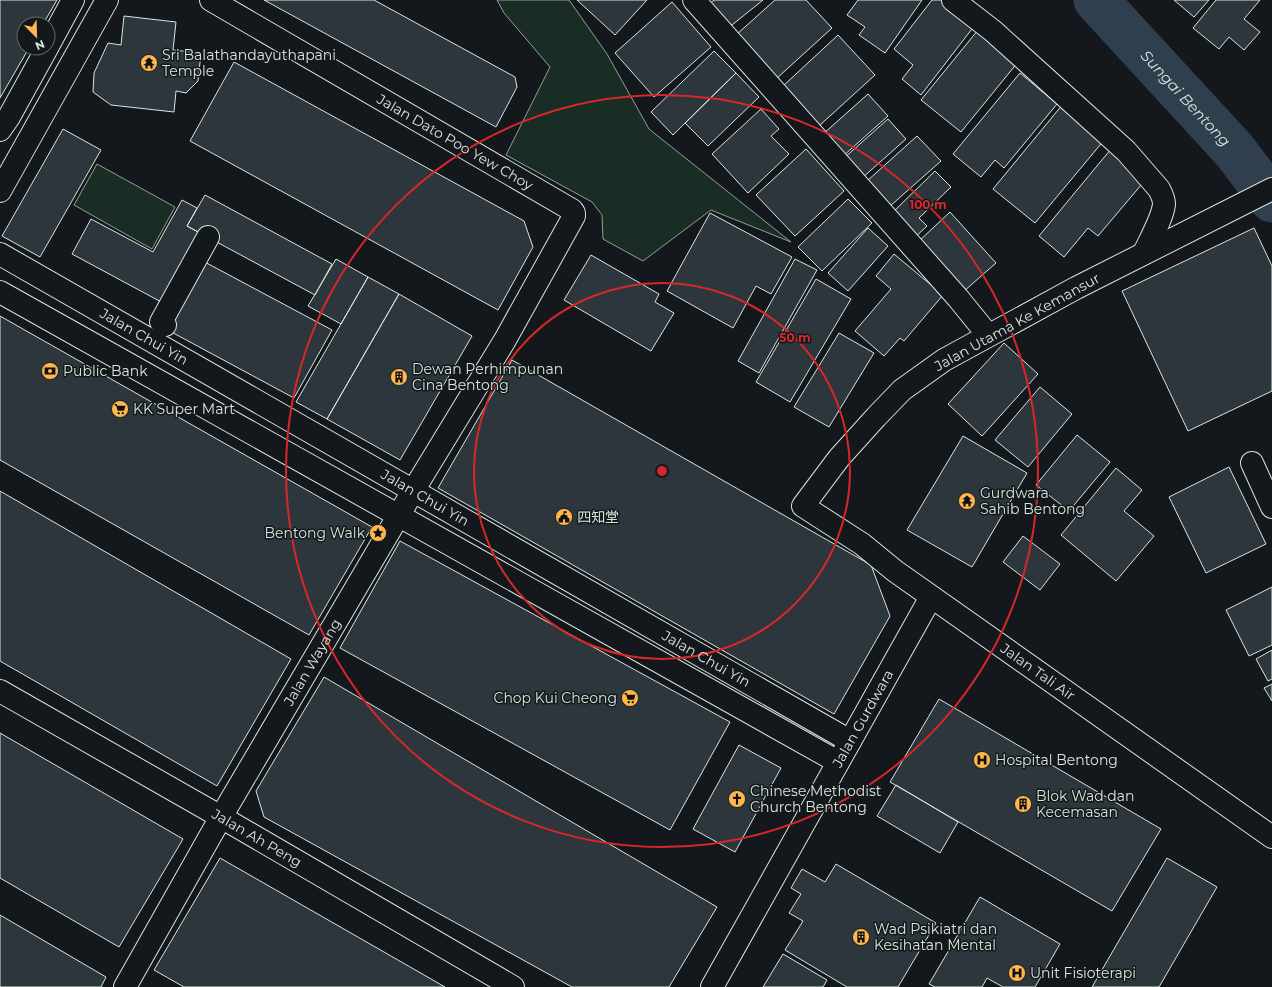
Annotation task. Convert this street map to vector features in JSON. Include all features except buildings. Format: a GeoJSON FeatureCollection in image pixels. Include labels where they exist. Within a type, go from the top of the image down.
{"type":"FeatureCollection","features":[{"type":"Feature","properties":{"kind":"street"},"geometry":{"type":"LineString","coordinates":[[56,31],[74,0]]}},
{"type":"Feature","properties":{"kind":"street"},"geometry":{"type":"LineString","coordinates":[[0,191],[107,0]]}},
{"type":"Feature","properties":{"kind":"street","name":"Jalan Dato Poo Yew Choy"},"geometry":{"type":"LineString","coordinates":[[211,0],[572,210],[574,216],[505,340]]}},
{"type":"Feature","properties":{"kind":"street"},"geometry":{"type":"LineString","coordinates":[[694,0],[953,292],[988,335]]}},
{"type":"Feature","properties":{"kind":"street"},"geometry":{"type":"LineString","coordinates":[[953,0],[993,31],[1126,151],[1159,189],[1163,195],[1164,202],[1162,212],[1144,253]]}},
{"type":"Feature","properties":{"kind":"street"},"geometry":{"type":"LineString","coordinates":[[0,130],[9,117],[42,56]]}},
{"type":"Feature","properties":{"kind":"street","name":"Jalan Utama Ke Kemansur"},"geometry":{"type":"LineString","coordinates":[[804,506],[839,458],[876,417],[902,390],[944,360],[1076,288],[1272,189]]}},
{"type":"Feature","properties":{"kind":"street"},"geometry":{"type":"LineString","coordinates":[[165,325],[161,322],[208,237]]}},
{"type":"Feature","properties":{"kind":"street","name":"Jalan Chui Yin"},"geometry":{"type":"LineString","coordinates":[[0,254],[850,741]]}},
{"type":"Feature","properties":{"kind":"street","name":"Jalan Chui Yin"},"geometry":{"type":"LineString","coordinates":[[0,292],[838,762]]}},
{"type":"Feature","properties":{"kind":"street","name":"Jalan Wayang"},"geometry":{"type":"LineString","coordinates":[[125,987],[221,817],[413,490],[505,340]]}},
{"type":"Feature","properties":{"kind":"street"},"geometry":{"type":"LineString","coordinates":[[1252,463],[1272,507]]}},
{"type":"Feature","properties":{"kind":"street","name":"Jalan Tali Air"},"geometry":{"type":"LineString","coordinates":[[804,506],[862,544],[895,571],[931,597],[1271,835]]}},
{"type":"Feature","properties":{"kind":"street","name":"Jalan Gurdwara"},"geometry":{"type":"LineString","coordinates":[[712,987],[931,597]]}},
{"type":"Feature","properties":{"kind":"street","name":"Jalan Ah Peng"},"geometry":{"type":"LineString","coordinates":[[0,691],[221,817],[513,987]]}},
{"type":"Feature","properties":{"kind":"green space"},"geometry":{"type":"Polygon","coordinates":[[[497,0],[569,0],[607,54],[649,129],[791,242],[711,210],[643,261],[603,239],[602,215],[592,202],[506,155],[550,67],[504,13],[497,0]]]}},
{"type":"Feature","properties":{"kind":"green space"},"geometry":{"type":"Polygon","coordinates":[[[97,164],[175,207],[152,249],[74,205],[97,164]]]}},
{"type":"Feature","properties":{"kind":"waterway","name":"Sungai Bentong"},"geometry":{"type":"LineString","coordinates":[[1096,0],[1234,150],[1272,200]]}},
{"type":"Feature","properties":{"kind":"place","name":"Sri Balathandayuthapani Temple"},"geometry":{"type":"Point","coordinates":[149,63]}},
{"type":"Feature","properties":{"kind":"place","name":"Public Bank"},"geometry":{"type":"Point","coordinates":[50,371]}},
{"type":"Feature","properties":{"kind":"place","name":"Dewan Perhimpunan Cina Bentong"},"geometry":{"type":"Point","coordinates":[399,377]}},
{"type":"Feature","properties":{"kind":"place","name":"KK Super Mart"},"geometry":{"type":"Point","coordinates":[120,409]}},
{"type":"Feature","properties":{"kind":"place","name":"Gurdwara Sahib Bentong"},"geometry":{"type":"Point","coordinates":[967,501]}},
{"type":"Feature","properties":{"kind":"place","name":"四知堂"},"geometry":{"type":"Point","coordinates":[564,517]}},
{"type":"Feature","properties":{"kind":"place","name":"Bentong Walk"},"geometry":{"type":"Point","coordinates":[378,533]}},
{"type":"Feature","properties":{"kind":"place","name":"Chop Kui Cheong"},"geometry":{"type":"Point","coordinates":[630,698]}},
{"type":"Feature","properties":{"kind":"place","name":"Hospital Bentong"},"geometry":{"type":"Point","coordinates":[982,760]}},
{"type":"Feature","properties":{"kind":"place","name":"Chinese Methodist Church Bentong"},"geometry":{"type":"Point","coordinates":[737,799]}},
{"type":"Feature","properties":{"kind":"place","name":"Blok Wad dan Kecemasan"},"geometry":{"type":"Point","coordinates":[1023,804]}},
{"type":"Feature","properties":{"kind":"place","name":"Wad Psikiatri dan Kesihatan Mental"},"geometry":{"type":"Point","coordinates":[861,937]}},
{"type":"Feature","properties":{"kind":"place","name":"Unit Fisioterapi"},"geometry":{"type":"Point","coordinates":[1017,973]}}]}
